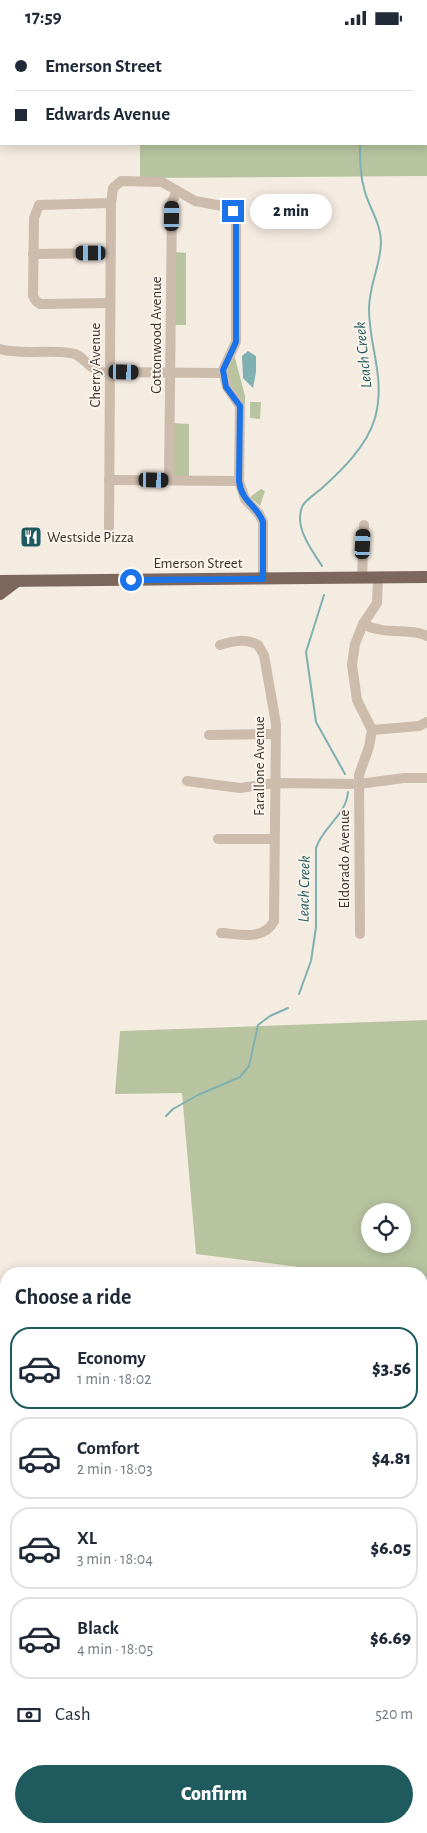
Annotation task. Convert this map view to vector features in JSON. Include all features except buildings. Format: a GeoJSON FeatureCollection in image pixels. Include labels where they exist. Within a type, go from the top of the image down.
{"type":"FeatureCollection","features":[{"type":"Feature","properties":{"kind":"main road","name":"Emerson Street"},"geometry":{"type":"LineString","coordinates":[[0,581],[427,577]]}},
{"type":"Feature","properties":{"kind":"main road"},"geometry":{"type":"LineString","coordinates":[[0,594],[17,581]]}},
{"type":"Feature","properties":{"kind":"street"},"geometry":{"type":"LineString","coordinates":[[110,303],[39,303],[33,296],[35,211],[39,205],[110,203],[113,188],[121,181],[162,182],[195,201],[231,208],[236,217],[236,342],[225,363],[223,373],[226,387],[240,406],[239,481],[245,499],[259,514],[263,522],[263,579]]}},
{"type":"Feature","properties":{"kind":"street","name":"Cottonwood Avenue"},"geometry":{"type":"LineString","coordinates":[[169,481],[172,202],[177,191]]}},
{"type":"Feature","properties":{"kind":"street","name":"Cherry Avenue"},"geometry":{"type":"LineString","coordinates":[[109,527],[110,203]]}},
{"type":"Feature","properties":{"kind":"street"},"geometry":{"type":"LineString","coordinates":[[34,253],[110,253]]}},
{"type":"Feature","properties":{"kind":"street"},"geometry":{"type":"LineString","coordinates":[[0,349],[15,353],[75,354],[95,371],[223,373]]}},
{"type":"Feature","properties":{"kind":"street"},"geometry":{"type":"LineString","coordinates":[[109,480],[239,481]]}},
{"type":"Feature","properties":{"kind":"street"},"geometry":{"type":"LineString","coordinates":[[362,578],[364,525]]}},
{"type":"Feature","properties":{"kind":"street"},"geometry":{"type":"LineString","coordinates":[[378,578],[377,603],[363,624],[355,644],[352,678],[357,700],[372,730],[419,726],[427,722]]}},
{"type":"Feature","properties":{"kind":"street"},"geometry":{"type":"LineString","coordinates":[[363,624],[382,631],[418,633],[427,636]]}},
{"type":"Feature","properties":{"kind":"street","name":"Farallone Avenue"},"geometry":{"type":"LineString","coordinates":[[220,645],[234,641],[251,641],[261,649],[274,709],[275,734],[274,918],[271,926],[259,934],[220,933]]}},
{"type":"Feature","properties":{"kind":"street","name":"Eldorado Avenue"},"geometry":{"type":"LineString","coordinates":[[360,934],[359,784],[360,768],[369,747],[372,730]]}},
{"type":"Feature","properties":{"kind":"street"},"geometry":{"type":"LineString","coordinates":[[210,735],[275,734]]}},
{"type":"Feature","properties":{"kind":"street"},"geometry":{"type":"LineString","coordinates":[[187,781],[240,788],[275,783],[359,784],[404,778],[427,778]]}},
{"type":"Feature","properties":{"kind":"street"},"geometry":{"type":"LineString","coordinates":[[218,839],[274,839]]}},
{"type":"Feature","properties":{"kind":"green space"},"geometry":{"type":"Polygon","coordinates":[[[140,145],[427,145],[427,176],[140,178],[140,145]]]}},
{"type":"Feature","properties":{"kind":"green space"},"geometry":{"type":"Polygon","coordinates":[[[174,252],[186,253],[186,325],[174,325],[174,252]]]}},
{"type":"Feature","properties":{"kind":"green space"},"geometry":{"type":"Polygon","coordinates":[[[234,354],[245,396],[245,405],[228,382],[228,370],[234,354]]]}},
{"type":"Feature","properties":{"kind":"green space"},"geometry":{"type":"Polygon","coordinates":[[[250,402],[261,402],[260,419],[250,418],[250,402]]]}},
{"type":"Feature","properties":{"kind":"green space"},"geometry":{"type":"Polygon","coordinates":[[[173,423],[189,424],[189,478],[175,477],[173,473],[173,423]]]}},
{"type":"Feature","properties":{"kind":"green space"},"geometry":{"type":"Polygon","coordinates":[[[261,489],[265,491],[260,506],[250,497],[261,489]]]}},
{"type":"Feature","properties":{"kind":"green space"},"geometry":{"type":"Polygon","coordinates":[[[427,1020],[427,1267],[298,1267],[196,1254],[182,1093],[115,1094],[120,1031],[427,1020]]]}},
{"type":"Feature","properties":{"kind":"water"},"geometry":{"type":"Polygon","coordinates":[[[248,351],[256,356],[253,388],[243,378],[242,356],[248,351]]]}},
{"type":"Feature","properties":{"kind":"waterway","name":"Leach Creek"},"geometry":{"type":"LineString","coordinates":[[322,566],[302,531],[300,523],[302,507],[307,500],[337,474],[360,448],[371,428],[378,403],[378,376],[371,336],[369,309],[371,291],[379,258],[381,235],[363,186],[360,145]]}},
{"type":"Feature","properties":{"kind":"waterway","name":"Leach Creek"},"geometry":{"type":"LineString","coordinates":[[324,595],[306,652],[316,722],[345,774]]}},
{"type":"Feature","properties":{"kind":"waterway","name":"Leach Creek"},"geometry":{"type":"LineString","coordinates":[[299,994],[311,961],[316,927],[316,848],[319,840],[343,808],[348,792]]}},
{"type":"Feature","properties":{"kind":"waterway","name":"Leach Creek"},"geometry":{"type":"LineString","coordinates":[[166,1116],[173,1109],[198,1095],[240,1077],[249,1066],[258,1025],[270,1016],[288,1008]]}},
{"type":"Feature","properties":{"kind":"place","name":"Westside Pizza"},"geometry":{"type":"Point","coordinates":[31,537]}},
{"type":"Feature","properties":{"kind":"route"},"geometry":{"type":"LineString","coordinates":[[131,580],[263,579],[264,525],[262,518],[250,506],[242,493],[239,481],[240,406],[239,402],[226,387],[223,377],[225,363],[233,351],[236,342],[236,217],[233,211]]}}]}
